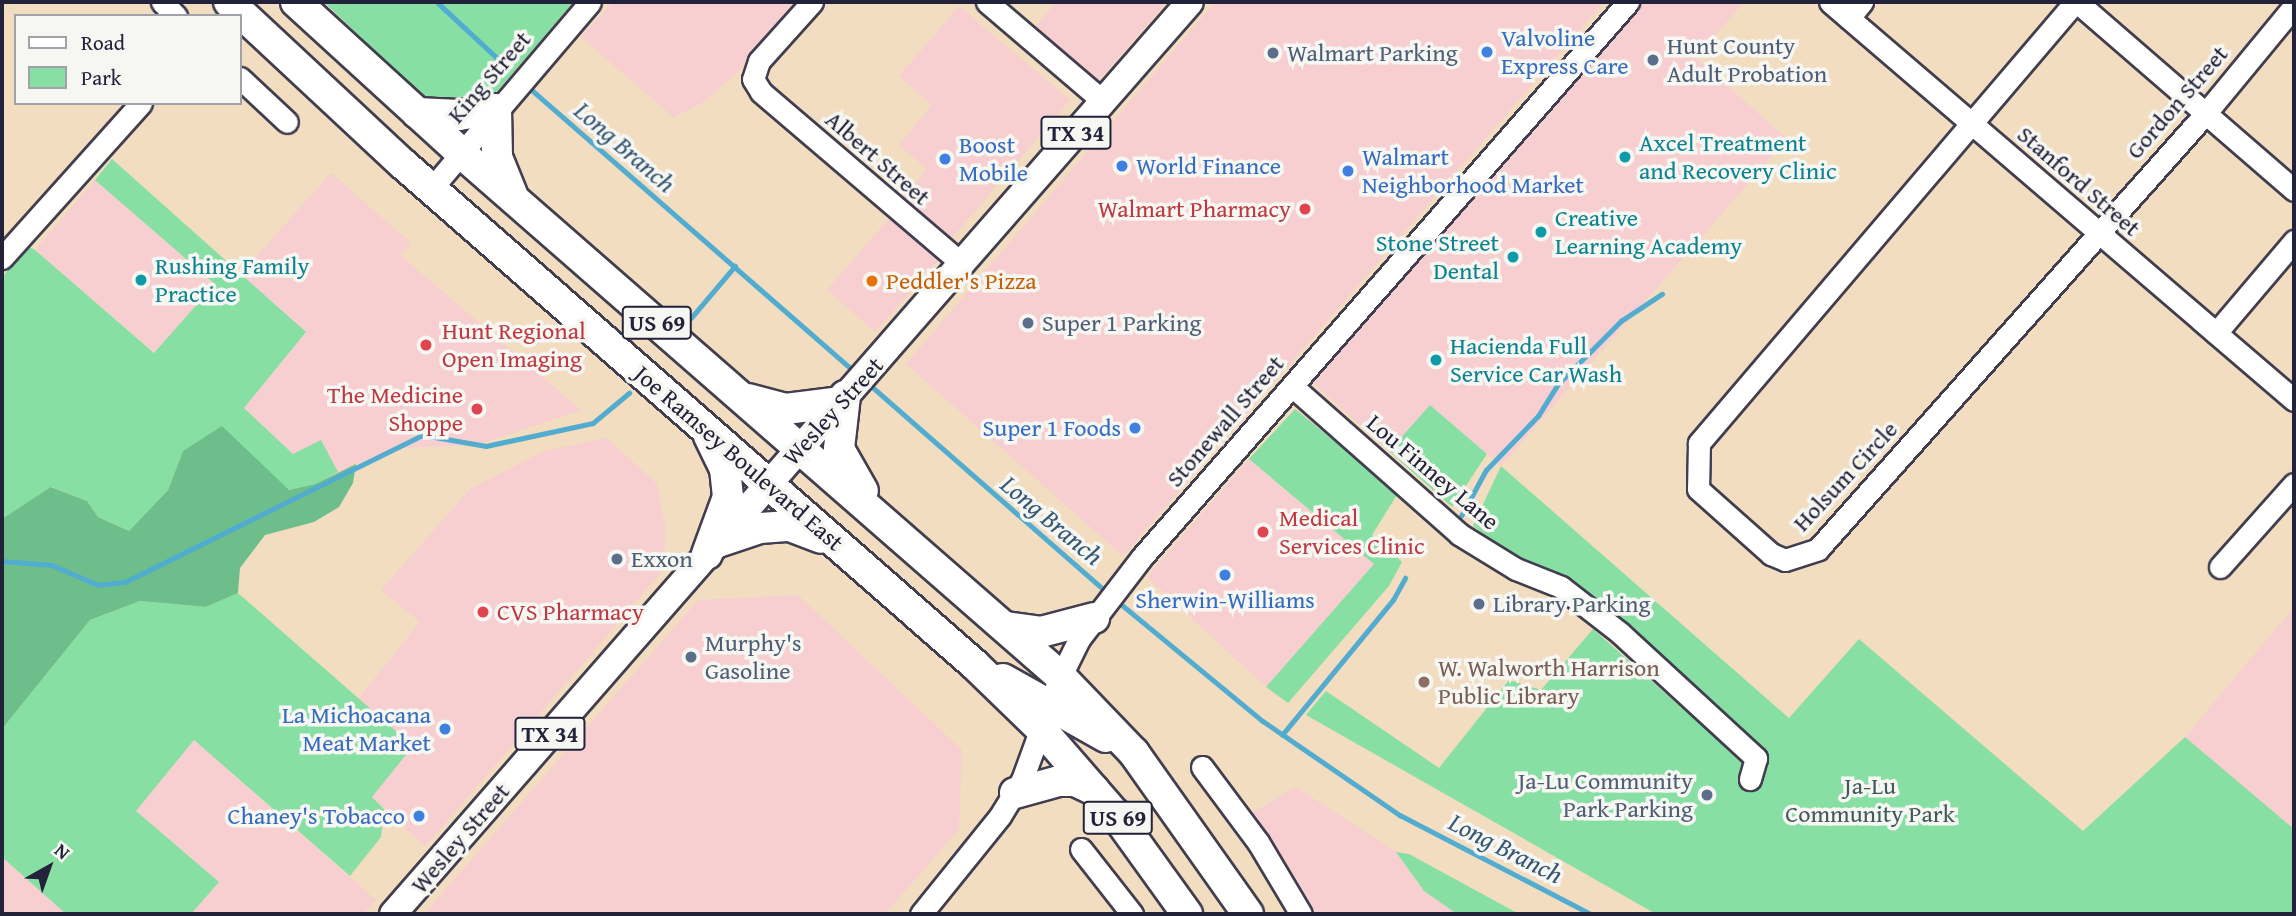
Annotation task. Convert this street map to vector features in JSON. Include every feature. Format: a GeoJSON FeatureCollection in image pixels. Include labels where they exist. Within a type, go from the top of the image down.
{"type":"FeatureCollection","features":[{"type":"Feature","properties":{"kind":"highway","name":"Joe Ramsey Boulevard East"},"geometry":{"type":"LineString","coordinates":[[296,2],[460,152],[1060,676],[1133,752],[1248,914]]}},
{"type":"Feature","properties":{"kind":"highway","name":"Joe Ramsey Boulevard East"},"geometry":{"type":"LineString","coordinates":[[242,18],[431,189],[974,664],[1045,717],[1094,790],[1187,914]]}},
{"type":"Feature","properties":{"kind":"highway"},"geometry":{"type":"LineString","coordinates":[[417,113],[452,115],[503,101],[497,157],[513,198]]}},
{"type":"Feature","properties":{"kind":"highway"},"geometry":{"type":"LineString","coordinates":[[741,396],[772,408],[844,397],[839,449],[878,515]]}},
{"type":"Feature","properties":{"kind":"highway"},"geometry":{"type":"LineString","coordinates":[[706,430],[724,469],[728,497],[713,548]]}},
{"type":"Feature","properties":{"kind":"highway"},"geometry":{"type":"LineString","coordinates":[[713,548],[760,528],[790,526],[839,546]]}},
{"type":"Feature","properties":{"kind":"highway"},"geometry":{"type":"LineString","coordinates":[[1006,627],[1041,632],[1096,614]]}},
{"type":"Feature","properties":{"kind":"highway"},"geometry":{"type":"LineString","coordinates":[[1045,717],[1133,752]]}},
{"type":"Feature","properties":{"kind":"highway"},"geometry":{"type":"LineString","coordinates":[[1015,793],[1059,781],[1075,781],[1094,790]]}},
{"type":"Feature","properties":{"kind":"main road","name":"Wesley Street"},"geometry":{"type":"LineString","coordinates":[[393,914],[1190,2]]}},
{"type":"Feature","properties":{"kind":"street","name":"King Street"},"geometry":{"type":"LineString","coordinates":[[431,189],[534,64],[590,2]]}},
{"type":"Feature","properties":{"kind":"street","name":"Albert Street"},"geometry":{"type":"LineString","coordinates":[[812,2],[759,61],[753,79],[761,92],[961,263]]}},
{"type":"Feature","properties":{"kind":"street"},"geometry":{"type":"LineString","coordinates":[[987,2],[1103,101]]}},
{"type":"Feature","properties":{"kind":"street","name":"Stonewall Street"},"geometry":{"type":"LineString","coordinates":[[921,914],[971,859],[1015,793],[1060,676],[1096,614],[1628,2]]}},
{"type":"Feature","properties":{"kind":"street","name":"Stanford Street"},"geometry":{"type":"LineString","coordinates":[[1830,2],[1856,10],[1970,122],[2294,400]]}},
{"type":"Feature","properties":{"kind":"street"},"geometry":{"type":"LineString","coordinates":[[2076,2],[2294,190]]}},
{"type":"Feature","properties":{"kind":"street","name":"Holsum Circle"},"geometry":{"type":"LineString","coordinates":[[2076,2],[1715,420],[1699,443],[1695,460],[1698,489],[1705,499],[1771,554],[1785,559],[1818,549],[2098,232]]}},
{"type":"Feature","properties":{"kind":"street","name":"Gordon Street"},"geometry":{"type":"LineString","coordinates":[[2098,232],[2204,114],[2294,6]]}},
{"type":"Feature","properties":{"kind":"street"},"geometry":{"type":"LineString","coordinates":[[242,80],[287,122]]}},
{"type":"Feature","properties":{"kind":"street"},"geometry":{"type":"LineString","coordinates":[[5,247],[139,105]]}},
{"type":"Feature","properties":{"kind":"street"},"geometry":{"type":"LineString","coordinates":[[2216,333],[2294,241]]}},
{"type":"Feature","properties":{"kind":"street","name":"Lou Finney Lane"},"geometry":{"type":"LineString","coordinates":[[1292,386],[1459,534],[1516,569],[1561,587],[1618,632],[1756,758],[1750,779]]}},
{"type":"Feature","properties":{"kind":"street"},"geometry":{"type":"LineString","coordinates":[[2220,567],[2294,484]]}},
{"type":"Feature","properties":{"kind":"street"},"geometry":{"type":"LineString","coordinates":[[1202,767],[1258,842],[1301,914]]}},
{"type":"Feature","properties":{"kind":"street"},"geometry":{"type":"LineString","coordinates":[[1081,849],[1132,914]]}},
{"type":"Feature","properties":{"kind":"shaded area"},"geometry":{"type":"Polygon","coordinates":[[[613,2],[801,2],[746,65],[702,103],[673,117],[581,37],[613,2]]]}},
{"type":"Feature","properties":{"kind":"shaded area"},"geometry":{"type":"Polygon","coordinates":[[[1056,2],[1167,2],[1096,84],[1032,31],[1056,2]]]}},
{"type":"Feature","properties":{"kind":"shaded area"},"geometry":{"type":"Polygon","coordinates":[[[1215,2],[1604,2],[1123,556],[906,364],[1215,2]]]}},
{"type":"Feature","properties":{"kind":"shaded area"},"geometry":{"type":"Polygon","coordinates":[[[1643,2],[1744,2],[1696,58],[1787,139],[1501,466],[1430,405],[1389,451],[1313,383],[1643,2]]]}},
{"type":"Feature","properties":{"kind":"shaded area"},"geometry":{"type":"Polygon","coordinates":[[[959,6],[1070,100],[952,238],[903,197],[927,169],[899,145],[932,105],[899,76],[959,6]]]}},
{"type":"Feature","properties":{"kind":"shaded area"},"geometry":{"type":"Polygon","coordinates":[[[331,173],[411,243],[400,255],[581,410],[478,445],[397,448],[338,472],[321,441],[293,454],[244,408],[306,332],[239,276],[331,173]]]}},
{"type":"Feature","properties":{"kind":"shaded area"},"geometry":{"type":"Polygon","coordinates":[[[95,180],[215,284],[155,353],[35,250],[95,180]]]}},
{"type":"Feature","properties":{"kind":"shaded area"},"geometry":{"type":"Polygon","coordinates":[[[891,216],[940,259],[875,332],[827,290],[891,216]]]}},
{"type":"Feature","properties":{"kind":"shaded area"},"geometry":{"type":"Polygon","coordinates":[[[607,438],[657,484],[665,526],[664,569],[425,847],[372,797],[358,699],[420,622],[381,590],[470,489],[544,451],[607,438]]]}},
{"type":"Feature","properties":{"kind":"shaded area"},"geometry":{"type":"Polygon","coordinates":[[[1249,459],[1374,564],[1266,687],[1147,577],[1249,459]]]}},
{"type":"Feature","properties":{"kind":"shaded area"},"geometry":{"type":"Polygon","coordinates":[[[798,595],[962,750],[959,829],[885,914],[424,914],[698,600],[798,595]]]}},
{"type":"Feature","properties":{"kind":"shaded area"},"geometry":{"type":"Polygon","coordinates":[[[2294,607],[2294,829],[2185,737],[2294,607]]]}},
{"type":"Feature","properties":{"kind":"shaded area"},"geometry":{"type":"Polygon","coordinates":[[[194,740],[376,900],[363,914],[191,914],[219,882],[136,811],[194,740]]]}},
{"type":"Feature","properties":{"kind":"shaded area"},"geometry":{"type":"Polygon","coordinates":[[[1296,787],[1396,852],[1424,891],[1457,914],[1309,914],[1250,814],[1296,787]]]}},
{"type":"Feature","properties":{"kind":"shaded area"},"geometry":{"type":"Polygon","coordinates":[[[2,857],[66,914],[2,914],[2,857]]]}},
{"type":"Feature","properties":{"kind":"green space"},"geometry":{"type":"Polygon","coordinates":[[[324,2],[574,2],[492,97],[459,104],[422,96],[324,2]]]}},
{"type":"Feature","properties":{"kind":"green space"},"geometry":{"type":"Polygon","coordinates":[[[112,159],[306,332],[244,408],[293,454],[321,440],[338,472],[315,484],[289,490],[183,451],[168,490],[129,531],[98,517],[87,501],[52,487],[2,519],[2,277],[30,247],[154,353],[215,284],[95,180],[112,159]]]}},
{"type":"Feature","properties":{"kind":"green space"},"geometry":{"type":"Polygon","coordinates":[[[1430,405],[1487,454],[1452,507],[1389,451],[1430,405]]]}},
{"type":"Feature","properties":{"kind":"green space"},"geometry":{"type":"Polygon","coordinates":[[[1295,409],[1398,493],[1372,535],[1402,562],[1389,586],[1288,703],[1266,687],[1374,564],[1249,459],[1295,409]]]}},
{"type":"Feature","properties":{"kind":"green space"},"geometry":{"type":"Polygon","coordinates":[[[222,426],[289,490],[315,484],[356,464],[353,483],[339,507],[314,522],[265,535],[240,568],[238,593],[206,607],[140,601],[90,620],[2,729],[2,519],[51,487],[87,501],[98,517],[129,531],[168,490],[183,451],[222,426]]]}},
{"type":"Feature","properties":{"kind":"green space","name":"Ja-Lu Community Park"},"geometry":{"type":"Polygon","coordinates":[[[1501,466],[1789,718],[1859,639],[2083,831],[2185,737],[2294,829],[2294,914],[1656,914],[1306,715],[1326,691],[1439,768],[1509,680],[1541,690],[1593,629],[1683,709],[1695,688],[1575,584],[1502,547],[1473,526],[1501,466]]]}},
{"type":"Feature","properties":{"kind":"green space"},"geometry":{"type":"Polygon","coordinates":[[[238,593],[413,746],[372,797],[384,809],[381,837],[350,876],[194,740],[136,811],[219,882],[191,914],[66,914],[2,857],[2,729],[90,620],[140,601],[206,607],[238,593]]]}},
{"type":"Feature","properties":{"kind":"green space"},"geometry":{"type":"Polygon","coordinates":[[[1396,852],[1409,854],[1519,914],[1457,914],[1424,891],[1396,852]]]}},
{"type":"Feature","properties":{"kind":"waterway","name":"Long Branch"},"geometry":{"type":"LineString","coordinates":[[437,2],[508,68]]}},
{"type":"Feature","properties":{"kind":"waterway","name":"Long Branch"},"geometry":{"type":"LineString","coordinates":[[533,91],[854,371]]}},
{"type":"Feature","properties":{"kind":"waterway"},"geometry":{"type":"LineString","coordinates":[[691,318],[735,266]]}},
{"type":"Feature","properties":{"kind":"waterway"},"geometry":{"type":"LineString","coordinates":[[1461,516],[1486,470],[1538,416],[1559,383],[1621,321],[1662,294]]}},
{"type":"Feature","properties":{"kind":"waterway","name":"Long Branch"},"geometry":{"type":"LineString","coordinates":[[869,384],[1107,592]]}},
{"type":"Feature","properties":{"kind":"waterway"},"geometry":{"type":"LineString","coordinates":[[2,561],[52,565],[99,585],[125,582],[423,435],[486,446],[593,423],[629,393]]}},
{"type":"Feature","properties":{"kind":"waterway"},"geometry":{"type":"LineString","coordinates":[[1282,735],[1393,600],[1405,578]]}},
{"type":"Feature","properties":{"kind":"waterway","name":"Long Branch"},"geometry":{"type":"LineString","coordinates":[[1116,600],[1263,721],[1400,815],[1591,914]]}},
{"type":"Feature","properties":{"kind":"place","name":"Valvoline Express Care"},"geometry":{"type":"Point","coordinates":[1487,52]}},
{"type":"Feature","properties":{"kind":"place","name":"Walmart Parking"},"geometry":{"type":"Point","coordinates":[1273,53]}},
{"type":"Feature","properties":{"kind":"place","name":"Hunt County Adult Probation"},"geometry":{"type":"Point","coordinates":[1653,60]}},
{"type":"Feature","properties":{"kind":"place","name":"Axcel Treatment and Recovery Clinic"},"geometry":{"type":"Point","coordinates":[1625,157]}},
{"type":"Feature","properties":{"kind":"place","name":"Boost Mobile"},"geometry":{"type":"Point","coordinates":[945,159]}},
{"type":"Feature","properties":{"kind":"place","name":"World Finance"},"geometry":{"type":"Point","coordinates":[1122,166]}},
{"type":"Feature","properties":{"kind":"place","name":"Walmart Neighborhood Market"},"geometry":{"type":"Point","coordinates":[1348,171]}},
{"type":"Feature","properties":{"kind":"place","name":"Walmart Pharmacy"},"geometry":{"type":"Point","coordinates":[1305,209]}},
{"type":"Feature","properties":{"kind":"place","name":"Creative Learning Academy"},"geometry":{"type":"Point","coordinates":[1541,232]}},
{"type":"Feature","properties":{"kind":"place","name":"Stone Street Dental"},"geometry":{"type":"Point","coordinates":[1513,257]}},
{"type":"Feature","properties":{"kind":"place","name":"Rushing Family Practice"},"geometry":{"type":"Point","coordinates":[141,280]}},
{"type":"Feature","properties":{"kind":"place","name":"Peddler's Pizza"},"geometry":{"type":"Point","coordinates":[872,281]}},
{"type":"Feature","properties":{"kind":"place","name":"Super 1 Parking"},"geometry":{"type":"Point","coordinates":[1028,323]}},
{"type":"Feature","properties":{"kind":"place","name":"Hunt Regional Open Imaging"},"geometry":{"type":"Point","coordinates":[426,345]}},
{"type":"Feature","properties":{"kind":"place","name":"Hacienda Full Service Car Wash"},"geometry":{"type":"Point","coordinates":[1436,360]}},
{"type":"Feature","properties":{"kind":"place","name":"The Medicine Shoppe"},"geometry":{"type":"Point","coordinates":[477,409]}},
{"type":"Feature","properties":{"kind":"place","name":"Super 1 Foods"},"geometry":{"type":"Point","coordinates":[1135,428]}},
{"type":"Feature","properties":{"kind":"place","name":"Medical Services Clinic"},"geometry":{"type":"Point","coordinates":[1263,532]}},
{"type":"Feature","properties":{"kind":"place","name":"Exxon"},"geometry":{"type":"Point","coordinates":[617,559]}},
{"type":"Feature","properties":{"kind":"place","name":"Sherwin-Williams"},"geometry":{"type":"Point","coordinates":[1225,575]}},
{"type":"Feature","properties":{"kind":"place","name":"Library Parking"},"geometry":{"type":"Point","coordinates":[1479,604]}},
{"type":"Feature","properties":{"kind":"place","name":"CVS Pharmacy"},"geometry":{"type":"Point","coordinates":[483,612]}},
{"type":"Feature","properties":{"kind":"place","name":"Murphy's Gasoline"},"geometry":{"type":"Point","coordinates":[691,657]}},
{"type":"Feature","properties":{"kind":"place","name":"W. Walworth Harrison Public Library"},"geometry":{"type":"Point","coordinates":[1424,682]}},
{"type":"Feature","properties":{"kind":"place","name":"La Michoacana Meat Market"},"geometry":{"type":"Point","coordinates":[445,729]}},
{"type":"Feature","properties":{"kind":"place","name":"Ja-Lu Community Park Parking"},"geometry":{"type":"Point","coordinates":[1707,795]}},
{"type":"Feature","properties":{"kind":"place","name":"Chaney's Tobacco"},"geometry":{"type":"Point","coordinates":[419,816]}}]}
